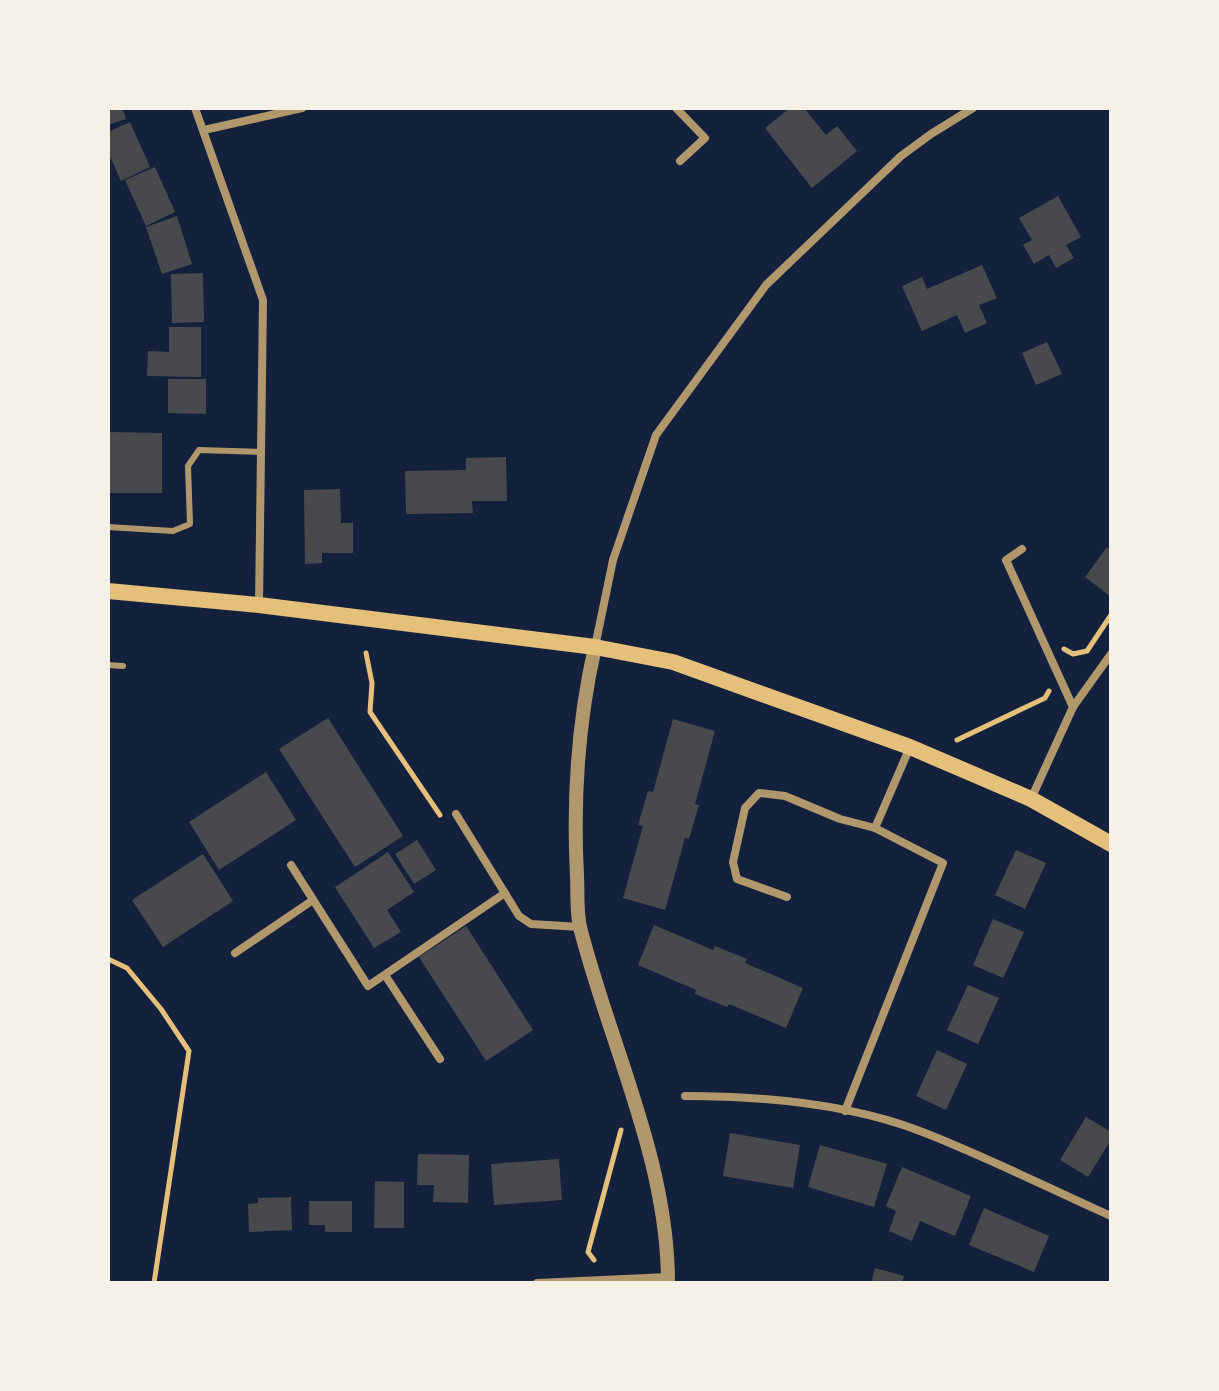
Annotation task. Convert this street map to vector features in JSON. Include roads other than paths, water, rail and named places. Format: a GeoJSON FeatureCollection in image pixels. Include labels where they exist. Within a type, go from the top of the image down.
{"type":"FeatureCollection","features":[{"type":"Feature","properties":{"kind":"main road"},"geometry":{"type":"LineString","coordinates":[[108,591],[259,605],[595,647],[673,662],[910,747],[1031,799],[1111,844]]}},
{"type":"Feature","properties":{"kind":"street"},"geometry":{"type":"LineString","coordinates":[[195,108],[263,300],[259,605]]}},
{"type":"Feature","properties":{"kind":"street"},"geometry":{"type":"LineString","coordinates":[[204,130],[302,108]]}},
{"type":"Feature","properties":{"kind":"street"},"geometry":{"type":"LineString","coordinates":[[676,108],[705,138],[680,161]]}},
{"type":"Feature","properties":{"kind":"street"},"geometry":{"type":"LineString","coordinates":[[537,1283],[668,1280],[662,1204],[580,927],[574,822],[585,693],[613,560],[656,435],[766,285],[901,156],[973,108]]}},
{"type":"Feature","properties":{"kind":"street"},"geometry":{"type":"LineString","coordinates":[[1022,549],[1006,560],[1073,707]]}},
{"type":"Feature","properties":{"kind":"street"},"geometry":{"type":"LineString","coordinates":[[1031,799],[1073,707],[1111,654]]}},
{"type":"Feature","properties":{"kind":"street"},"geometry":{"type":"LineString","coordinates":[[875,828],[910,747]]}},
{"type":"Feature","properties":{"kind":"street"},"geometry":{"type":"LineString","coordinates":[[787,897],[737,879],[733,862],[745,808],[759,793],[785,796],[840,819],[875,828],[943,863],[845,1111]]}},
{"type":"Feature","properties":{"kind":"street"},"geometry":{"type":"LineString","coordinates":[[456,814],[519,916],[531,924],[580,927]]}},
{"type":"Feature","properties":{"kind":"street"},"geometry":{"type":"LineString","coordinates":[[291,865],[368,986],[505,893]]}},
{"type":"Feature","properties":{"kind":"street"},"geometry":{"type":"LineString","coordinates":[[235,953],[313,900]]}},
{"type":"Feature","properties":{"kind":"street"},"geometry":{"type":"LineString","coordinates":[[385,975],[440,1059]]}},
{"type":"Feature","properties":{"kind":"street"},"geometry":{"type":"LineString","coordinates":[[685,1096],[743,1096],[845,1111],[918,1131],[1111,1216]]}},
{"type":"Feature","properties":{"kind":"lane"},"geometry":{"type":"LineString","coordinates":[[108,527],[173,531],[190,524],[188,466],[199,450],[262,452]]}},
{"type":"Feature","properties":{"kind":"lane"},"geometry":{"type":"LineString","coordinates":[[108,665],[123,666]]}}]}
